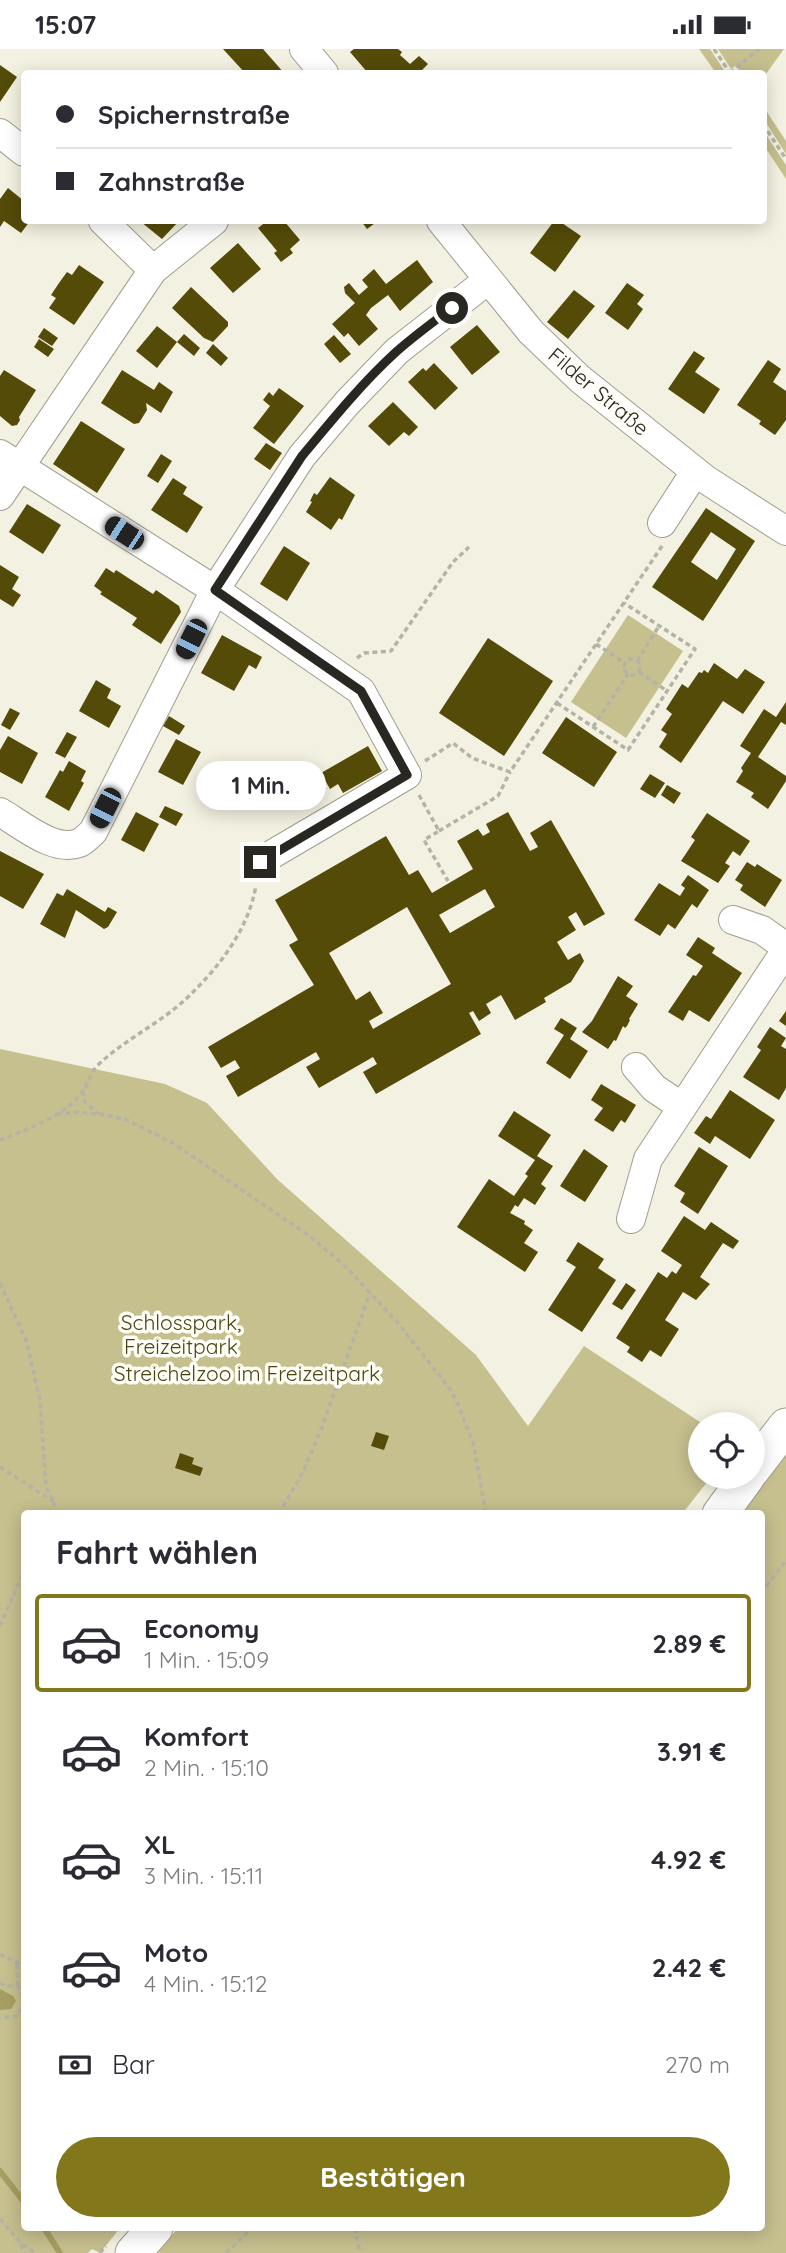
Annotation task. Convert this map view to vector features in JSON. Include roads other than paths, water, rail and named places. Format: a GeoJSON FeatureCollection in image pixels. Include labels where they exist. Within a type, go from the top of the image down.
{"type":"FeatureCollection","features":[{"type":"Feature","properties":{"kind":"main road"},"geometry":{"type":"LineString","coordinates":[[765,1453],[786,1426]]}},
{"type":"Feature","properties":{"kind":"main road"},"geometry":{"type":"LineString","coordinates":[[723,1510],[738,1489]]}},
{"type":"Feature","properties":{"kind":"main road"},"geometry":{"type":"LineString","coordinates":[[133,2253],[152,2231]]}},
{"type":"Feature","properties":{"kind":"street"},"geometry":{"type":"LineString","coordinates":[[304,49],[322,70]]}},
{"type":"Feature","properties":{"kind":"street"},"geometry":{"type":"LineString","coordinates":[[0,133],[21,150]]}},
{"type":"Feature","properties":{"kind":"street"},"geometry":{"type":"LineString","coordinates":[[106,224],[153,270]]}},
{"type":"Feature","properties":{"kind":"street"},"geometry":{"type":"LineString","coordinates":[[0,496],[10,460],[153,270],[210,224]]}},
{"type":"Feature","properties":{"kind":"street","name":"Filder Straße"},"geometry":{"type":"LineString","coordinates":[[443,224],[531,332],[580,379],[695,472],[786,531]]}},
{"type":"Feature","properties":{"kind":"street"},"geometry":{"type":"LineString","coordinates":[[0,813],[50,841],[66,845],[81,843],[93,832],[215,590],[302,456],[347,403],[397,351],[488,280]]}},
{"type":"Feature","properties":{"kind":"street"},"geometry":{"type":"LineString","coordinates":[[10,460],[215,590],[361,691],[407,775],[260,862]]}},
{"type":"Feature","properties":{"kind":"street"},"geometry":{"type":"LineString","coordinates":[[662,534],[695,472]]}},
{"type":"Feature","properties":{"kind":"street"},"geometry":{"type":"LineString","coordinates":[[631,1219],[649,1159],[786,948],[762,930],[733,920]]}},
{"type":"Feature","properties":{"kind":"street"},"geometry":{"type":"LineString","coordinates":[[636,1067],[654,1088],[682,1107]]}},
{"type":"Feature","properties":{"kind":"waterway"},"geometry":{"type":"LineString","coordinates":[[0,2171],[21,2198]]}},
{"type":"Feature","properties":{"kind":"waterway"},"geometry":{"type":"LineString","coordinates":[[46,2231],[60,2253]]}},
{"type":"Feature","properties":{"kind":"park label","name":"Schlosspark, Freizeitpark"},"geometry":{"type":"Point","coordinates":[181,1334]}},
{"type":"Feature","properties":{"kind":"park label","name":"Streichelzoo im Freizeitpark"},"geometry":{"type":"Point","coordinates":[247,1373]}}]}
